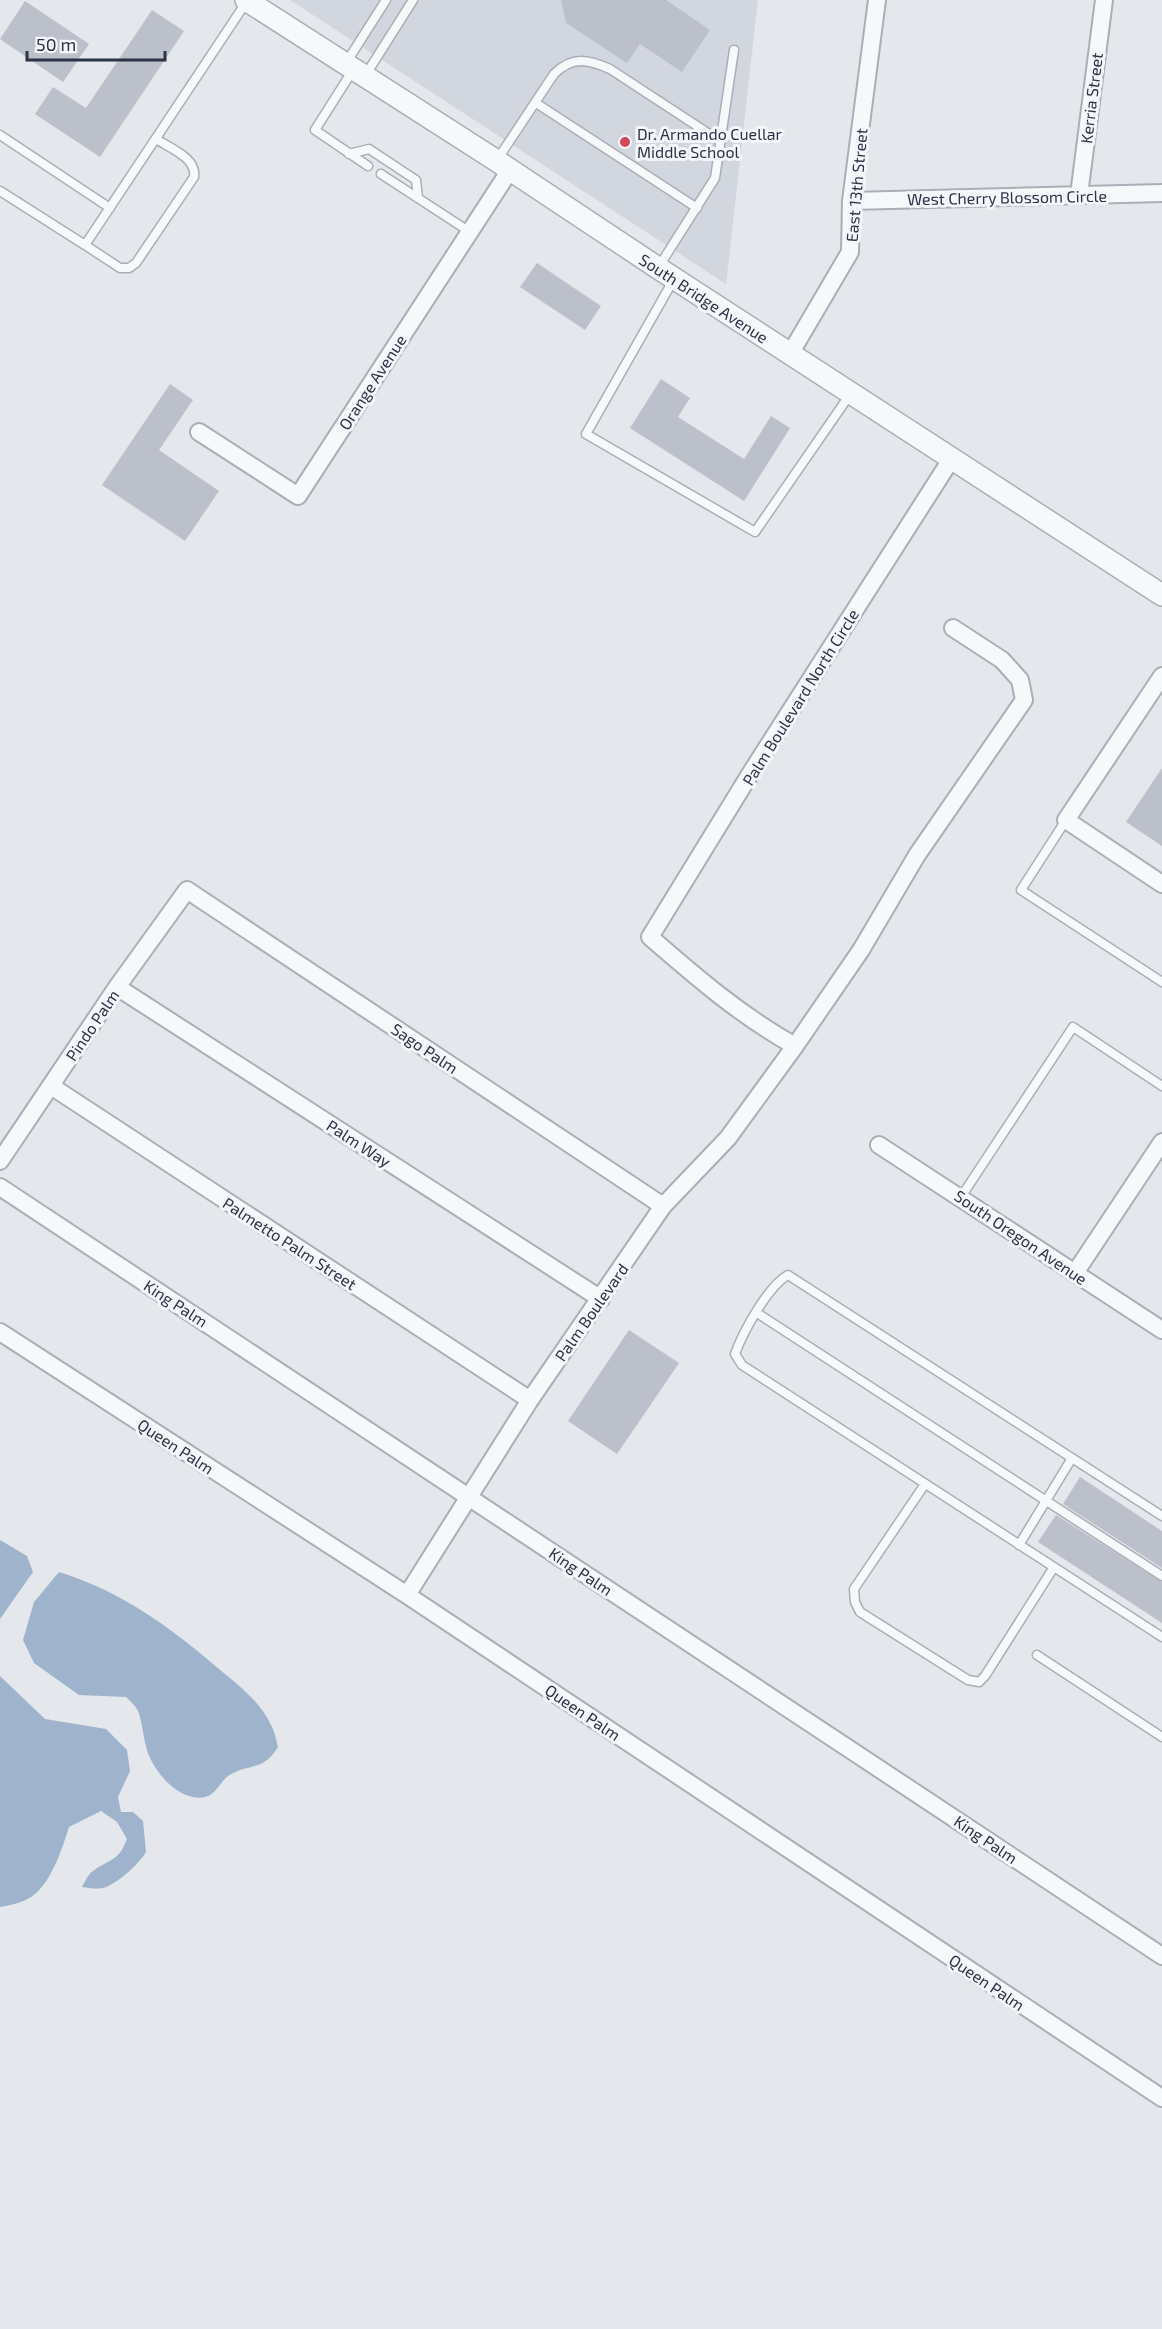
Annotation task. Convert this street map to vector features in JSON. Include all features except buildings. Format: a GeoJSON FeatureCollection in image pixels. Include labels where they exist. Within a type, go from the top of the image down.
{"type":"FeatureCollection","features":[{"type":"Feature","properties":{"kind":"street","name":"South Bridge Avenue"},"geometry":{"type":"LineString","coordinates":[[247,0],[1162,595]]}},
{"type":"Feature","properties":{"kind":"street","name":"East 13th Street"},"geometry":{"type":"LineString","coordinates":[[790,354],[850,252],[851,201],[877,0]]}},
{"type":"Feature","properties":{"kind":"street","name":"Kerria Street"},"geometry":{"type":"LineString","coordinates":[[1079,195],[1104,0]]}},
{"type":"Feature","properties":{"kind":"street","name":"Orange Avenue"},"geometry":{"type":"LineString","coordinates":[[199,432],[298,496],[470,232],[504,165]]}},
{"type":"Feature","properties":{"kind":"street","name":"West Cherry Blossom Circle"},"geometry":{"type":"LineString","coordinates":[[851,201],[1162,194]]}},
{"type":"Feature","properties":{"kind":"street","name":"Palm Boulevard North Circle"},"geometry":{"type":"LineString","coordinates":[[795,1046],[762,1028],[698,979],[650,937],[952,458]]}},
{"type":"Feature","properties":{"kind":"street"},"geometry":{"type":"LineString","coordinates":[[795,1046],[861,950],[917,855],[1024,700],[1020,680],[1002,660],[953,628]]}},
{"type":"Feature","properties":{"kind":"street"},"geometry":{"type":"LineString","coordinates":[[1162,676],[1066,820],[1162,884]]}},
{"type":"Feature","properties":{"kind":"street","name":"Pindo Palm"},"geometry":{"type":"LineString","coordinates":[[0,1161],[117,987],[187,890]]}},
{"type":"Feature","properties":{"kind":"street","name":"Sago Palm"},"geometry":{"type":"LineString","coordinates":[[187,890],[663,1206]]}},
{"type":"Feature","properties":{"kind":"street","name":"Palm Way"},"geometry":{"type":"LineString","coordinates":[[117,987],[600,1299]]}},
{"type":"Feature","properties":{"kind":"street","name":"Palm Boulevard"},"geometry":{"type":"LineString","coordinates":[[407,1595],[530,1400],[663,1206],[728,1138],[795,1046]]}},
{"type":"Feature","properties":{"kind":"street","name":"Palmetto Palm Street"},"geometry":{"type":"LineString","coordinates":[[51,1086],[530,1400]]}},
{"type":"Feature","properties":{"kind":"street"},"geometry":{"type":"LineString","coordinates":[[1075,1274],[1162,1142]]}},
{"type":"Feature","properties":{"kind":"street","name":"South Oregon Avenue"},"geometry":{"type":"LineString","coordinates":[[879,1145],[1162,1330]]}},
{"type":"Feature","properties":{"kind":"street","name":"King Palm"},"geometry":{"type":"LineString","coordinates":[[0,1187],[1162,1956]]}},
{"type":"Feature","properties":{"kind":"street","name":"Queen Palm"},"geometry":{"type":"LineString","coordinates":[[0,1332],[407,1595],[1162,2098]]}},
{"type":"Feature","properties":{"kind":"lane"},"geometry":{"type":"LineString","coordinates":[[85,245],[247,0]]}},
{"type":"Feature","properties":{"kind":"lane"},"geometry":{"type":"LineString","coordinates":[[354,70],[386,0]]}},
{"type":"Feature","properties":{"kind":"lane"},"geometry":{"type":"LineString","coordinates":[[368,166],[315,130],[354,70],[413,0]]}},
{"type":"Feature","properties":{"kind":"lane"},"geometry":{"type":"LineString","coordinates":[[734,50],[715,178],[697,208],[586,434],[755,532],[850,393]]}},
{"type":"Feature","properties":{"kind":"lane"},"geometry":{"type":"LineString","coordinates":[[504,165],[536,104],[562,66],[580,59],[595,62],[610,69],[720,141]]}},
{"type":"Feature","properties":{"kind":"lane"},"geometry":{"type":"LineString","coordinates":[[536,104],[697,208]]}},
{"type":"Feature","properties":{"kind":"lane"},"geometry":{"type":"LineString","coordinates":[[0,135],[110,207]]}},
{"type":"Feature","properties":{"kind":"lane"},"geometry":{"type":"LineString","coordinates":[[0,191],[120,268],[129,268],[136,263],[194,177],[195,171],[192,164],[156,139]]}},
{"type":"Feature","properties":{"kind":"lane"},"geometry":{"type":"LineString","coordinates":[[349,154],[369,149],[416,180],[418,198]]}},
{"type":"Feature","properties":{"kind":"lane"},"geometry":{"type":"LineString","coordinates":[[381,174],[470,232]]}},
{"type":"Feature","properties":{"kind":"lane"},"geometry":{"type":"LineString","coordinates":[[1066,820],[1021,890],[1162,982]]}},
{"type":"Feature","properties":{"kind":"lane"},"geometry":{"type":"LineString","coordinates":[[961,1197],[1073,1027],[1162,1086]]}},
{"type":"Feature","properties":{"kind":"lane"},"geometry":{"type":"LineString","coordinates":[[1162,1516],[788,1275],[778,1280],[740,1340],[735,1354],[742,1365],[1162,1637]]}},
{"type":"Feature","properties":{"kind":"lane"},"geometry":{"type":"LineString","coordinates":[[757,1313],[1162,1576]]}},
{"type":"Feature","properties":{"kind":"lane"},"geometry":{"type":"LineString","coordinates":[[1019,1545],[1072,1458]]}},
{"type":"Feature","properties":{"kind":"lane"},"geometry":{"type":"LineString","coordinates":[[925,1484],[854,1589],[855,1602],[860,1612],[968,1680],[979,1682],[1054,1567]]}},
{"type":"Feature","properties":{"kind":"lane"},"geometry":{"type":"LineString","coordinates":[[1037,1655],[1162,1737]]}},
{"type":"Feature","properties":{"kind":"shaded area","name":"Dr. Armando Cuellar Middle School"},"geometry":{"type":"Polygon","coordinates":[[[290,0],[758,0],[726,284],[290,0]]]}},
{"type":"Feature","properties":{"kind":"water"},"geometry":{"type":"Polygon","coordinates":[[[0,1540],[27,1556],[33,1572],[0,1619],[0,1540]]]}},
{"type":"Feature","properties":{"kind":"water"},"geometry":{"type":"Polygon","coordinates":[[[59,1572],[103,1589],[144,1612],[182,1639],[233,1681],[255,1701],[274,1730],[278,1747],[272,1755],[261,1764],[228,1776],[213,1793],[205,1797],[188,1796],[166,1781],[151,1760],[146,1748],[138,1711],[126,1697],[79,1695],[34,1663],[23,1640],[34,1602],[59,1572]]]}},
{"type":"Feature","properties":{"kind":"water"},"geometry":{"type":"Polygon","coordinates":[[[0,1676],[45,1719],[106,1729],[127,1750],[130,1771],[118,1797],[121,1812],[133,1812],[143,1821],[146,1852],[139,1862],[111,1885],[100,1888],[82,1887],[91,1872],[117,1856],[127,1839],[117,1822],[101,1811],[69,1827],[55,1865],[38,1891],[24,1901],[0,1907],[0,1676]]]}},
{"type":"Feature","properties":{"kind":"place","name":"Dr. Armando Cuellar Middle School"},"geometry":{"type":"Point","coordinates":[625,142]}}]}
